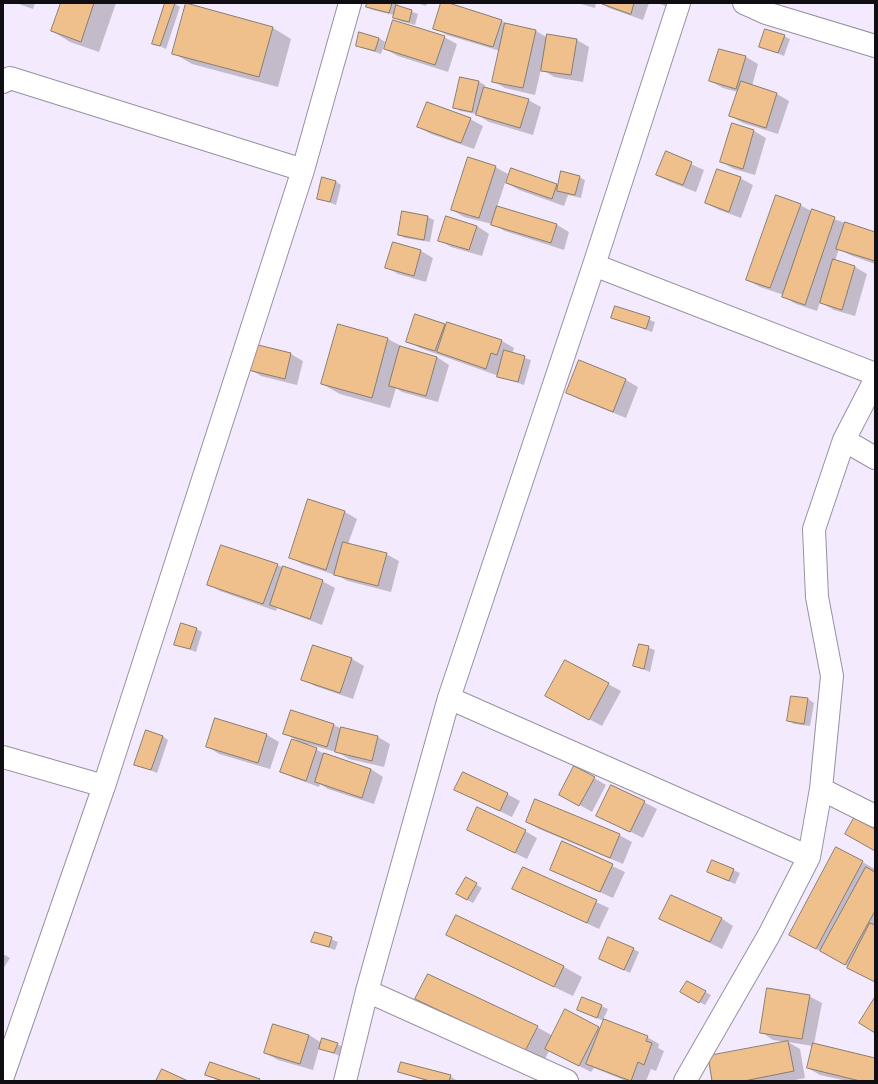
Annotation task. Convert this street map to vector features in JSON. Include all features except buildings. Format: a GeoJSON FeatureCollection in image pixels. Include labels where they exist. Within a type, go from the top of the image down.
{"type":"FeatureCollection","features":[{"type":"Feature","properties":{"kind":"street"},"geometry":{"type":"LineString","coordinates":[[3,1076],[104,786],[303,170],[350,3]]}},
{"type":"Feature","properties":{"kind":"street"},"geometry":{"type":"LineString","coordinates":[[345,1081],[367,991],[449,698],[594,265],[679,3]]}},
{"type":"Feature","properties":{"kind":"street"},"geometry":{"type":"LineString","coordinates":[[744,3],[766,13],[875,46]]}},
{"type":"Feature","properties":{"kind":"street"},"geometry":{"type":"LineString","coordinates":[[3,82],[10,78],[303,170]]}},
{"type":"Feature","properties":{"kind":"street"},"geometry":{"type":"LineString","coordinates":[[594,265],[875,374]]}},
{"type":"Feature","properties":{"kind":"street"},"geometry":{"type":"LineString","coordinates":[[685,1081],[769,935],[808,857],[821,789],[832,676],[817,597],[814,529],[844,440],[875,380]]}},
{"type":"Feature","properties":{"kind":"street"},"geometry":{"type":"LineString","coordinates":[[844,440],[875,458]]}},
{"type":"Feature","properties":{"kind":"street"},"geometry":{"type":"LineString","coordinates":[[449,698],[808,857]]}},
{"type":"Feature","properties":{"kind":"street"},"geometry":{"type":"LineString","coordinates":[[3,757],[104,786]]}},
{"type":"Feature","properties":{"kind":"street"},"geometry":{"type":"LineString","coordinates":[[821,789],[875,816]]}},
{"type":"Feature","properties":{"kind":"street"},"geometry":{"type":"LineString","coordinates":[[367,991],[567,1081]]}}]}
